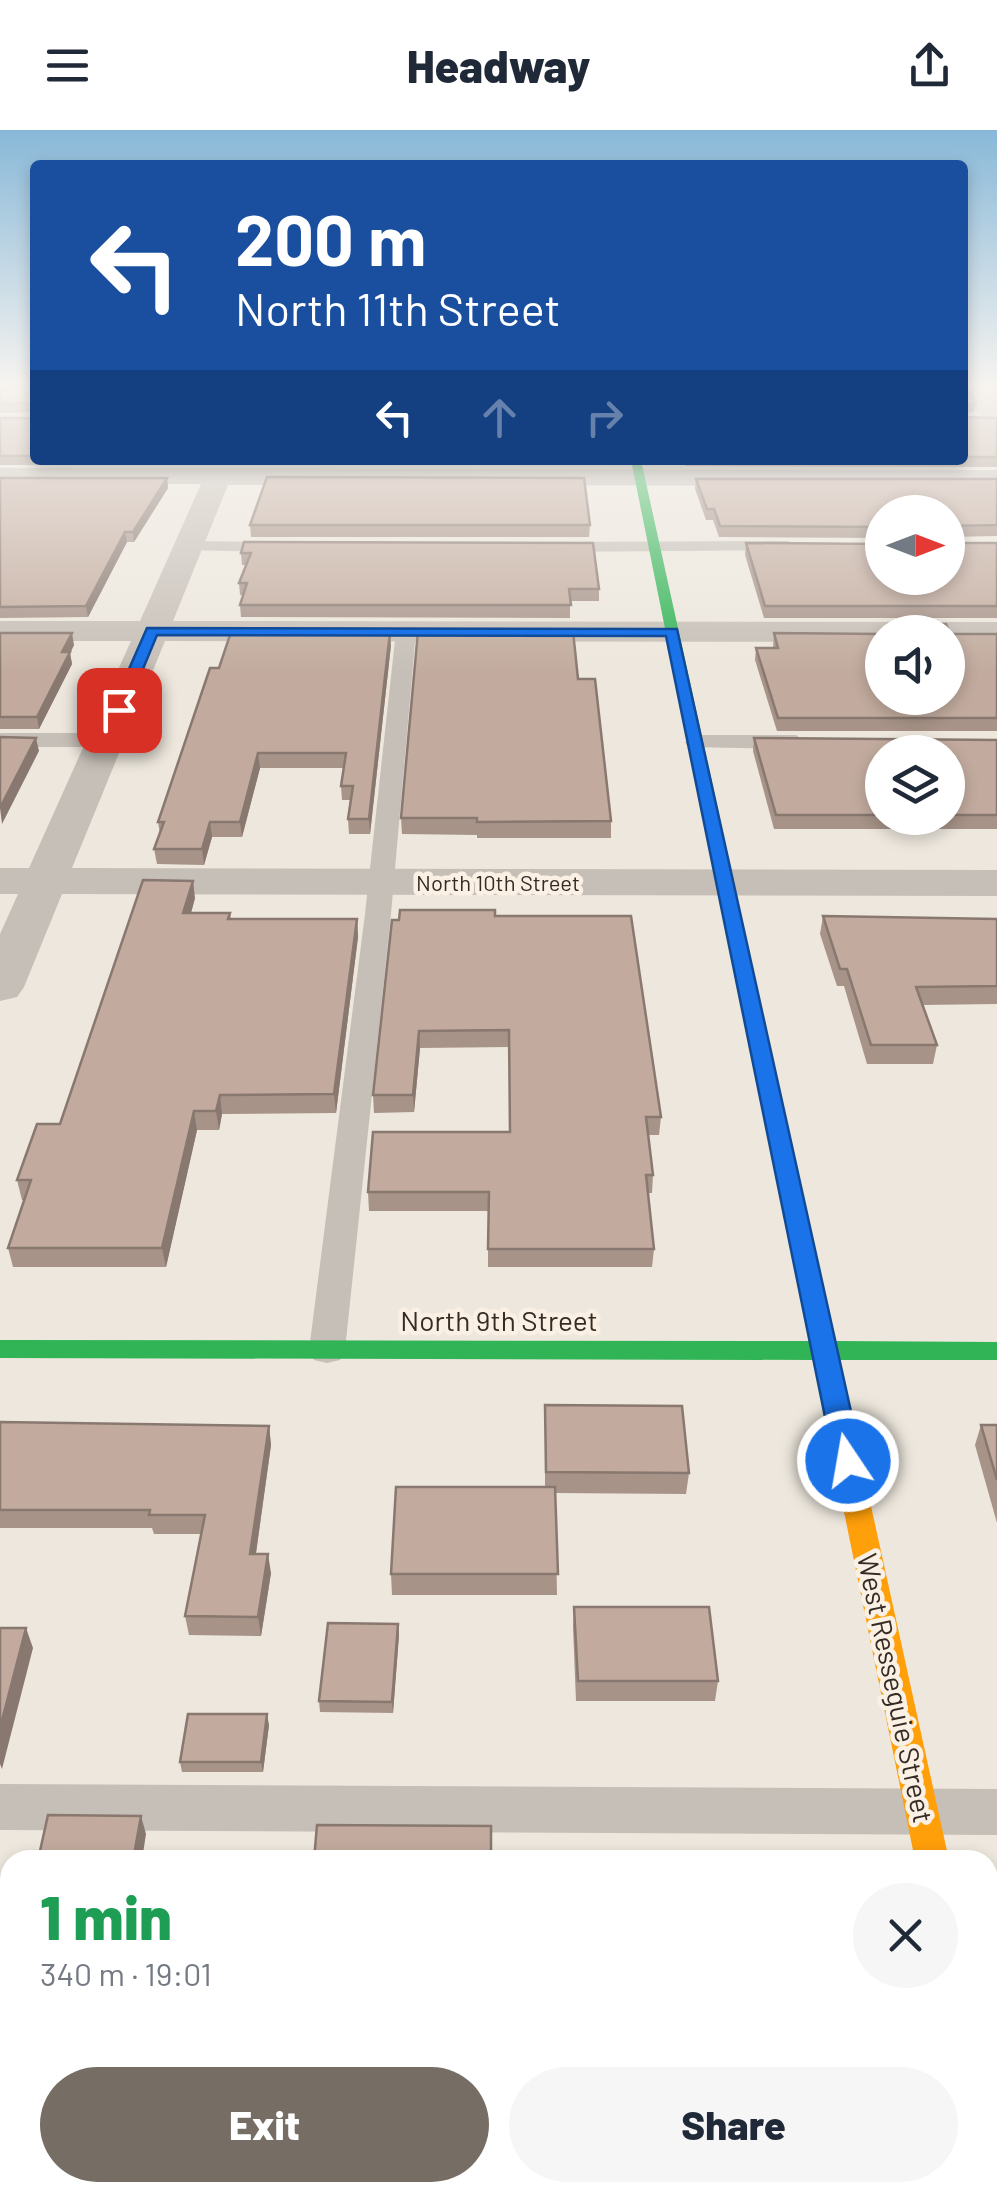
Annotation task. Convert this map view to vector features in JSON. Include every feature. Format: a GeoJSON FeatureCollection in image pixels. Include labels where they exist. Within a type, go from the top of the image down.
{"type":"FeatureCollection","features":[{"type":"Feature","properties":{"kind":"street"},"geometry":{"type":"LineString","coordinates":[[0,987],[217,480]]}},
{"type":"Feature","properties":{"kind":"street","name":"West Resseguie Street"},"geometry":{"type":"LineString","coordinates":[[640,480],[930,1850]]}},
{"type":"Feature","properties":{"kind":"street"},"geometry":{"type":"LineString","coordinates":[[0,631],[997,632]]}},
{"type":"Feature","properties":{"kind":"street","name":"North 10th Street"},"geometry":{"type":"LineString","coordinates":[[0,881],[997,884]]}},
{"type":"Feature","properties":{"kind":"street","name":"North 9th Street"},"geometry":{"type":"LineString","coordinates":[[0,1349],[997,1351]]}},
{"type":"Feature","properties":{"kind":"lane"},"geometry":{"type":"LineString","coordinates":[[188,546],[303,546]]}},
{"type":"Feature","properties":{"kind":"lane"},"geometry":{"type":"LineString","coordinates":[[536,546],[804,546]]}},
{"type":"Feature","properties":{"kind":"lane"},"geometry":{"type":"LineString","coordinates":[[327,1350],[382,882],[406,632]]}},
{"type":"Feature","properties":{"kind":"lane"},"geometry":{"type":"LineString","coordinates":[[0,740],[106,740]]}},
{"type":"Feature","properties":{"kind":"lane"},"geometry":{"type":"LineString","coordinates":[[696,742],[828,742]]}},
{"type":"Feature","properties":{"kind":"lane"},"geometry":{"type":"LineString","coordinates":[[0,1807],[997,1812]]}},
{"type":"Feature","properties":{"kind":"building"},"geometry":{"type":"Polygon","coordinates":[[[0,480],[166,480],[133,532],[125,532],[86,606],[0,607],[0,480]]]}},
{"type":"Feature","properties":{"kind":"building"},"geometry":{"type":"Polygon","coordinates":[[[266,480],[584,480],[590,525],[250,525],[266,480]]]}},
{"type":"Feature","properties":{"kind":"building"},"geometry":{"type":"Polygon","coordinates":[[[696,480],[997,480],[997,525],[965,526],[965,495],[865,495],[865,527],[720,526],[714,509],[707,509],[696,480]]]}},
{"type":"Feature","properties":{"kind":"building"},"geometry":{"type":"Polygon","coordinates":[[[244,542],[593,543],[599,589],[569,589],[571,605],[240,605],[247,583],[239,583],[251,553],[241,553],[244,542]]]}},
{"type":"Feature","properties":{"kind":"building"},"geometry":{"type":"Polygon","coordinates":[[[746,543],[865,544],[865,595],[965,595],[965,543],[997,543],[997,606],[765,606],[746,543]]]}},
{"type":"Feature","properties":{"kind":"building"},"geometry":{"type":"Polygon","coordinates":[[[418,631],[573,631],[578,679],[595,679],[611,821],[401,818],[418,631]]]}},
{"type":"Feature","properties":{"kind":"building"},"geometry":{"type":"Polygon","coordinates":[[[231,632],[390,632],[369,819],[348,819],[353,786],[341,786],[346,753],[258,753],[240,822],[210,822],[202,849],[154,849],[164,822],[158,822],[210,668],[219,668],[231,632]]]}},
{"type":"Feature","properties":{"kind":"building"},"geometry":{"type":"Polygon","coordinates":[[[0,633],[72,633],[62,652],[70,652],[37,717],[0,717],[0,633]]]}},
{"type":"Feature","properties":{"kind":"building"},"geometry":{"type":"Polygon","coordinates":[[[774,633],[865,634],[865,715],[965,715],[965,634],[997,634],[997,718],[778,718],[756,648],[778,648],[774,633]]]}},
{"type":"Feature","properties":{"kind":"building"},"geometry":{"type":"Polygon","coordinates":[[[0,737],[36,738],[0,808],[0,737]]]}},
{"type":"Feature","properties":{"kind":"building"},"geometry":{"type":"Polygon","coordinates":[[[754,738],[865,739],[865,815],[776,815],[754,738]]]}},
{"type":"Feature","properties":{"kind":"building"},"geometry":{"type":"Polygon","coordinates":[[[965,740],[997,740],[997,815],[965,815],[965,740]]]}},
{"type":"Feature","properties":{"kind":"building"},"geometry":{"type":"Polygon","coordinates":[[[143,880],[193,881],[183,913],[230,913],[228,919],[357,919],[334,1094],[220,1095],[216,1111],[194,1111],[162,1248],[8,1248],[31,1180],[17,1180],[37,1124],[60,1124],[143,880]]]}},
{"type":"Feature","properties":{"kind":"building"},"geometry":{"type":"Polygon","coordinates":[[[400,910],[495,910],[495,916],[631,916],[661,1117],[646,1117],[653,1175],[646,1175],[654,1249],[488,1249],[489,1192],[368,1192],[373,1132],[510,1132],[509,1030],[419,1031],[413,1095],[373,1095],[392,920],[399,920],[400,910]]]}},
{"type":"Feature","properties":{"kind":"building"},"geometry":{"type":"Polygon","coordinates":[[[823,916],[997,919],[997,986],[916,987],[937,1045],[871,1045],[847,969],[840,969],[823,916]]]}},
{"type":"Feature","properties":{"kind":"building"},"geometry":{"type":"Polygon","coordinates":[[[545,1405],[682,1406],[689,1473],[546,1472],[545,1405]]]}},
{"type":"Feature","properties":{"kind":"building"},"geometry":{"type":"Polygon","coordinates":[[[0,1422],[269,1426],[250,1554],[268,1554],[258,1617],[185,1616],[205,1515],[149,1515],[150,1510],[0,1510],[0,1422]]]}},
{"type":"Feature","properties":{"kind":"building"},"geometry":{"type":"Polygon","coordinates":[[[981,1425],[997,1425],[997,1480],[981,1425]]]}},
{"type":"Feature","properties":{"kind":"building"},"geometry":{"type":"Polygon","coordinates":[[[396,1487],[555,1487],[558,1574],[391,1574],[396,1487]]]}},
{"type":"Feature","properties":{"kind":"building"},"geometry":{"type":"Polygon","coordinates":[[[574,1607],[709,1607],[718,1681],[578,1681],[574,1607]]]}},
{"type":"Feature","properties":{"kind":"building"},"geometry":{"type":"Polygon","coordinates":[[[328,1623],[398,1624],[392,1702],[319,1701],[328,1623]]]}},
{"type":"Feature","properties":{"kind":"building"},"geometry":{"type":"Polygon","coordinates":[[[0,1628],[26,1628],[0,1728],[0,1628]]]}},
{"type":"Feature","properties":{"kind":"building"},"geometry":{"type":"Polygon","coordinates":[[[188,1714],[267,1714],[261,1762],[180,1762],[188,1714]]]}},
{"type":"Feature","properties":{"kind":"building"},"geometry":{"type":"Polygon","coordinates":[[[48,1815],[141,1816],[135,1850],[40,1850],[48,1815]]]}},
{"type":"Feature","properties":{"kind":"building"},"geometry":{"type":"Polygon","coordinates":[[[317,1825],[491,1826],[491,1850],[315,1850],[317,1825]]]}},
{"type":"Feature","properties":{"kind":"traffic: fast"},"geometry":{"type":"LineString","coordinates":[[640,480],[855,1497]]}},
{"type":"Feature","properties":{"kind":"traffic: fast"},"geometry":{"type":"LineString","coordinates":[[0,1349],[997,1351]]}},
{"type":"Feature","properties":{"kind":"traffic: slow"},"geometry":{"type":"LineString","coordinates":[[855,1497],[930,1850]]}},
{"type":"Feature","properties":{"kind":"route"},"geometry":{"type":"LineString","coordinates":[[119,710],[152,631],[672,632],[848,1461]]}}]}
